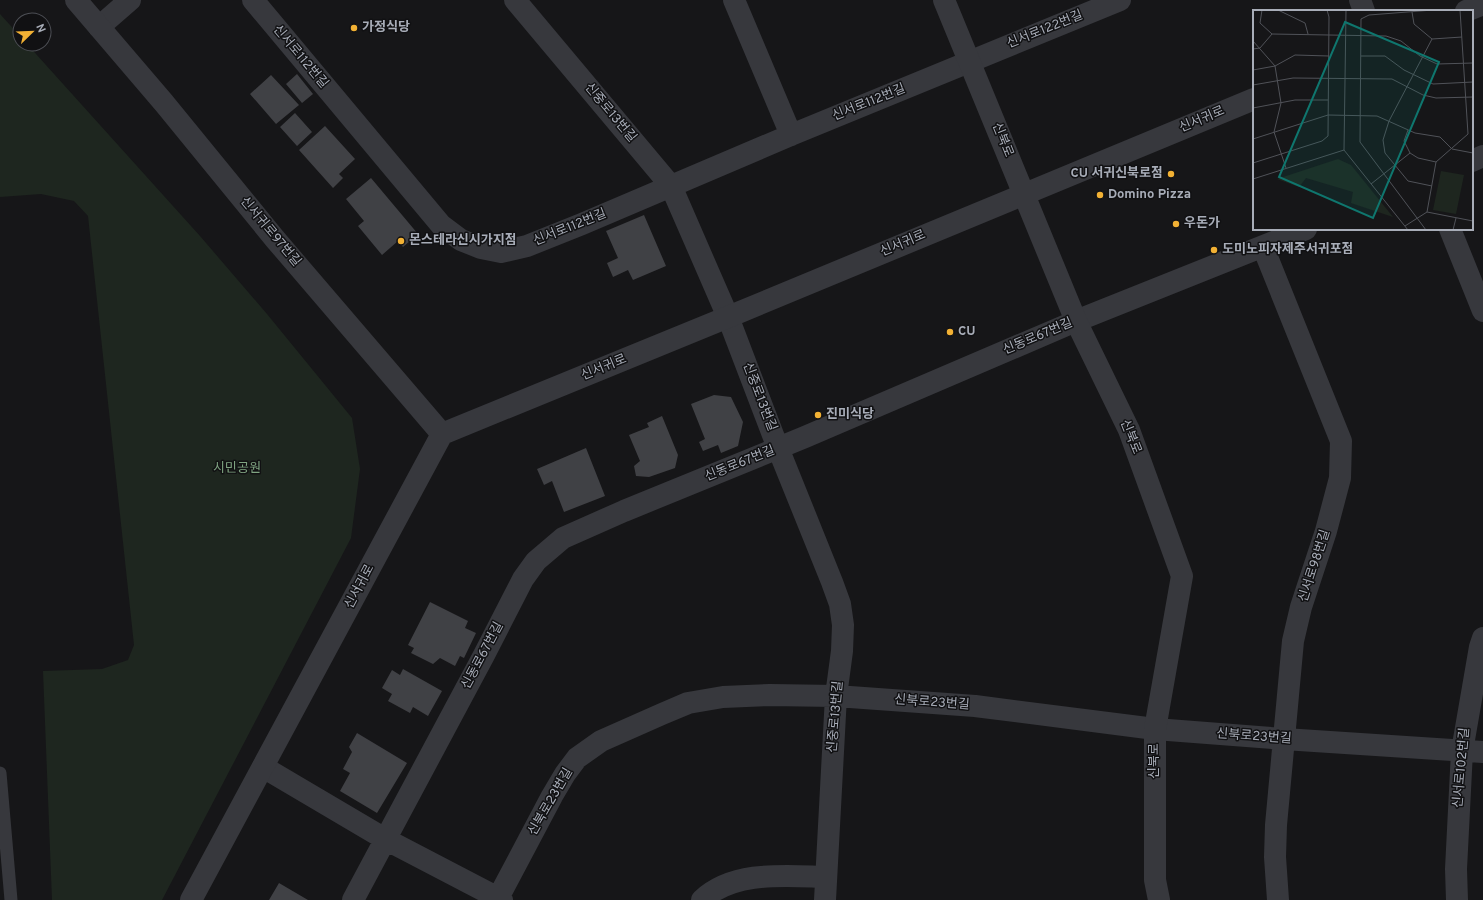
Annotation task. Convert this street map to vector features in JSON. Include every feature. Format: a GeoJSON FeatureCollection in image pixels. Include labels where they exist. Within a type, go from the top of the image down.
{"type":"FeatureCollection","features":[{"type":"Feature","properties":{"kind":"street","name":"신서귀로97번길"},"geometry":{"type":"LineString","coordinates":[[76,0],[164,103],[275,238],[442,434]]}},
{"type":"Feature","properties":{"kind":"street"},"geometry":{"type":"LineString","coordinates":[[99,28],[130,0]]}},
{"type":"Feature","properties":{"kind":"street","name":"신서로112번길"},"geometry":{"type":"LineString","coordinates":[[253,0],[441,225],[461,240],[481,248],[501,252],[527,246],[582,224],[970,61]]}},
{"type":"Feature","properties":{"kind":"street","name":"신중로13번길"},"geometry":{"type":"LineString","coordinates":[[515,0],[671,186],[728,317],[840,604],[843,625],[842,652],[836,696],[825,900]]}},
{"type":"Feature","properties":{"kind":"street"},"geometry":{"type":"LineString","coordinates":[[734,0],[791,135]]}},
{"type":"Feature","properties":{"kind":"street","name":"신북로"},"geometry":{"type":"LineString","coordinates":[[944,0],[1076,321],[1129,430],[1182,576],[1155,729],[1155,880],[1159,900]]}},
{"type":"Feature","properties":{"kind":"street","name":"신서로122번길"},"geometry":{"type":"LineString","coordinates":[[970,61],[1120,0]]}},
{"type":"Feature","properties":{"kind":"street"},"geometry":{"type":"LineString","coordinates":[[1360,0],[1364,10]]}},
{"type":"Feature","properties":{"kind":"street"},"geometry":{"type":"LineString","coordinates":[[1468,10],[1483,4]]}},
{"type":"Feature","properties":{"kind":"street","name":"신서귀로"},"geometry":{"type":"LineString","coordinates":[[191,900],[442,434],[1253,99]]}},
{"type":"Feature","properties":{"kind":"street"},"geometry":{"type":"LineString","coordinates":[[1473,161],[1483,156]]}},
{"type":"Feature","properties":{"kind":"street","name":"신동로67번길"},"geometry":{"type":"LineString","coordinates":[[353,900],[484,655],[522,579],[536,561],[563,538],[1076,321],[1304,230]]}},
{"type":"Feature","properties":{"kind":"street"},"geometry":{"type":"LineString","coordinates":[[1450,230],[1483,311]]}},
{"type":"Feature","properties":{"kind":"street","name":"신서로98번길"},"geometry":{"type":"LineString","coordinates":[[1263,247],[1341,441],[1340,478],[1326,531],[1301,607],[1293,641],[1279,789],[1275,857],[1278,900]]}},
{"type":"Feature","properties":{"kind":"street","name":"신서로102번길"},"geometry":{"type":"LineString","coordinates":[[1457,900],[1456,869],[1473,751],[1480,647],[1483,638]]}},
{"type":"Feature","properties":{"kind":"street","name":"신북로23번길"},"geometry":{"type":"LineString","coordinates":[[499,899],[565,774],[577,758],[601,741],[688,703],[707,699],[748,695],[836,696],[976,706],[1155,729],[1473,751]]}},
{"type":"Feature","properties":{"kind":"street"},"geometry":{"type":"LineString","coordinates":[[263,767],[385,839],[499,899]]}},
{"type":"Feature","properties":{"kind":"street"},"geometry":{"type":"LineString","coordinates":[[702,900],[721,886],[754,878],[788,876],[826,878]]}},
{"type":"Feature","properties":{"kind":"lane"},"geometry":{"type":"LineString","coordinates":[[0,773],[11,900]]}},
{"type":"Feature","properties":{"kind":"green space","name":"시민공원"},"geometry":{"type":"Polygon","coordinates":[[[0,14],[12,27],[12,52],[34,52],[200,236],[267,314],[352,418],[360,469],[351,538],[162,900],[52,900],[43,671],[102,669],[128,660],[134,645],[88,216],[74,201],[41,194],[0,197],[0,14]]]}},
{"type":"Feature","properties":{"kind":"building"},"geometry":{"type":"Polygon","coordinates":[[[297,74],[313,94],[302,103],[286,84],[297,74]]]}},
{"type":"Feature","properties":{"kind":"building"},"geometry":{"type":"Polygon","coordinates":[[[271,75],[299,105],[276,124],[250,94],[271,75]]]}},
{"type":"Feature","properties":{"kind":"building"},"geometry":{"type":"Polygon","coordinates":[[[295,113],[312,132],[297,146],[280,127],[295,113]]]}},
{"type":"Feature","properties":{"kind":"building"},"geometry":{"type":"Polygon","coordinates":[[[325,126],[355,159],[339,174],[343,178],[333,188],[299,150],[325,126]]]}},
{"type":"Feature","properties":{"kind":"building"},"geometry":{"type":"Polygon","coordinates":[[[371,178],[418,234],[403,247],[398,241],[382,255],[358,226],[364,221],[346,199],[371,178]]]}},
{"type":"Feature","properties":{"kind":"building"},"geometry":{"type":"Polygon","coordinates":[[[644,215],[666,266],[633,280],[628,270],[613,277],[607,263],[618,258],[606,231],[644,215]]]}},
{"type":"Feature","properties":{"kind":"building"},"geometry":{"type":"Polygon","coordinates":[[[714,395],[731,397],[743,422],[738,446],[721,453],[718,445],[703,451],[699,442],[705,439],[691,404],[714,395]]]}},
{"type":"Feature","properties":{"kind":"building"},"geometry":{"type":"Polygon","coordinates":[[[662,416],[678,455],[675,468],[649,477],[636,476],[634,466],[640,461],[629,435],[649,427],[647,423],[662,416]]]}},
{"type":"Feature","properties":{"kind":"building"},"geometry":{"type":"Polygon","coordinates":[[[586,448],[605,496],[564,512],[552,481],[544,485],[537,469],[586,448]]]}},
{"type":"Feature","properties":{"kind":"building"},"geometry":{"type":"Polygon","coordinates":[[[430,602],[468,621],[465,628],[476,633],[464,658],[460,656],[455,666],[440,658],[433,664],[411,653],[414,648],[408,645],[430,602]]]}},
{"type":"Feature","properties":{"kind":"building"},"geometry":{"type":"Polygon","coordinates":[[[403,669],[442,691],[428,716],[413,707],[410,713],[388,701],[392,694],[382,688],[392,670],[400,675],[403,669]]]}},
{"type":"Feature","properties":{"kind":"building"},"geometry":{"type":"Polygon","coordinates":[[[357,733],[407,763],[377,813],[340,791],[350,773],[343,769],[352,752],[349,747],[357,733]]]}},
{"type":"Feature","properties":{"kind":"building"},"geometry":{"type":"Polygon","coordinates":[[[279,883],[308,900],[269,900],[279,883]]]}},
{"type":"Feature","properties":{"kind":"place","name":"가정식당"},"geometry":{"type":"Point","coordinates":[354,28]}},
{"type":"Feature","properties":{"kind":"place","name":"CU 서귀신북로점"},"geometry":{"type":"Point","coordinates":[1171,174]}},
{"type":"Feature","properties":{"kind":"place","name":"Domino Pizza"},"geometry":{"type":"Point","coordinates":[1100,195]}},
{"type":"Feature","properties":{"kind":"place","name":"우돈가"},"geometry":{"type":"Point","coordinates":[1176,224]}},
{"type":"Feature","properties":{"kind":"place","name":"몬스테라신시가지점"},"geometry":{"type":"Point","coordinates":[401,241]}},
{"type":"Feature","properties":{"kind":"place","name":"도미노피자제주서귀포점"},"geometry":{"type":"Point","coordinates":[1214,250]}},
{"type":"Feature","properties":{"kind":"place","name":"CU"},"geometry":{"type":"Point","coordinates":[950,332]}},
{"type":"Feature","properties":{"kind":"place","name":"진미식당"},"geometry":{"type":"Point","coordinates":[818,415]}}]}
